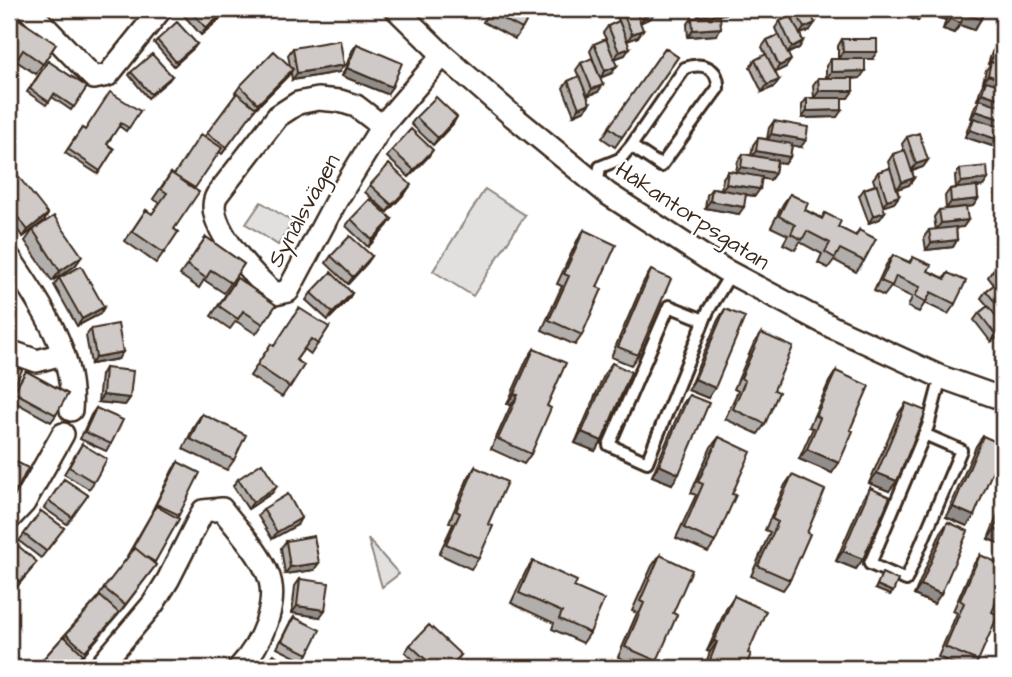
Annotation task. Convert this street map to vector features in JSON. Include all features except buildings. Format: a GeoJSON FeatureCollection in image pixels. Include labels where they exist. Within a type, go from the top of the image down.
{"type":"FeatureCollection","features":[{"type":"Feature","properties":{"kind":"street"},"geometry":{"type":"LineString","coordinates":[[28,9],[94,78],[108,75],[161,9]]}},
{"type":"Feature","properties":{"kind":"street","name":"Håkantorpsgatan"},"geometry":{"type":"LineString","coordinates":[[396,9],[443,55],[597,186],[731,273],[832,327],[941,377],[1003,398]]}},
{"type":"Feature","properties":{"kind":"street","name":"Synålsvägen"},"geometry":{"type":"LineString","coordinates":[[382,126],[356,106],[340,101],[318,99],[298,103],[278,116],[213,202],[214,219],[254,275],[275,294],[288,291],[335,201],[382,126],[443,55]]}},
{"type":"Feature","properties":{"kind":"street"},"geometry":{"type":"LineString","coordinates":[[9,257],[39,304],[62,354],[71,381],[71,410]]}},
{"type":"Feature","properties":{"kind":"street"},"geometry":{"type":"LineString","coordinates":[[9,351],[37,361],[62,354]]}},
{"type":"Feature","properties":{"kind":"street"},"geometry":{"type":"LineString","coordinates":[[9,519],[23,503],[63,434]]}},
{"type":"Feature","properties":{"kind":"street"},"geometry":{"type":"LineString","coordinates":[[99,668],[153,604],[169,580],[203,511],[222,509],[268,574],[271,606],[263,635],[239,668]]}},
{"type":"Feature","properties":{"kind":"lane"},"geometry":{"type":"LineString","coordinates":[[597,186],[600,167],[620,159],[632,146],[685,68],[707,66],[714,72],[718,88],[661,166],[632,146]]}},
{"type":"Feature","properties":{"kind":"lane"},"geometry":{"type":"LineString","coordinates":[[704,320],[669,306],[609,445],[646,462],[704,320],[731,273]]}},
{"type":"Feature","properties":{"kind":"lane"},"geometry":{"type":"LineString","coordinates":[[924,434],[961,450],[906,580],[870,564],[924,434],[941,377]]}},
{"type":"Feature","properties":{"kind":"shaded area"},"geometry":{"type":"Polygon","coordinates":[[[485,189],[525,215],[473,296],[433,271],[485,189]]]}},
{"type":"Feature","properties":{"kind":"shaded area"},"geometry":{"type":"Polygon","coordinates":[[[261,202],[293,222],[278,245],[246,224],[261,202]]]}},
{"type":"Feature","properties":{"kind":"shaded area"},"geometry":{"type":"Polygon","coordinates":[[[368,539],[399,574],[382,587],[368,539]]]}}]}
